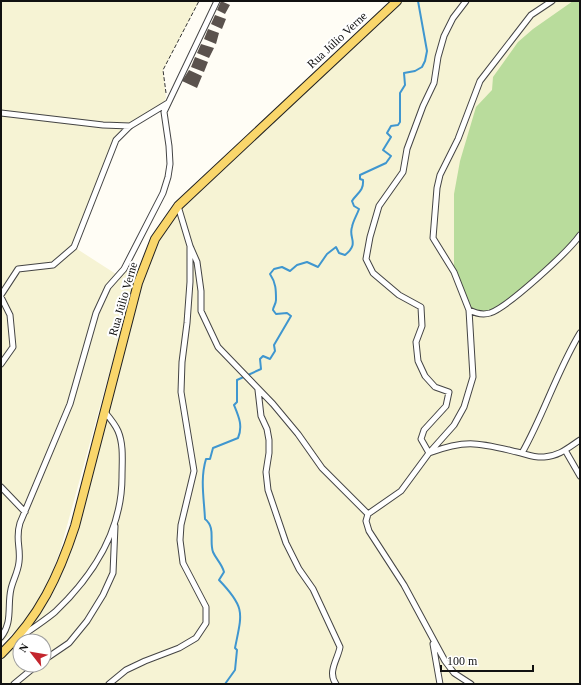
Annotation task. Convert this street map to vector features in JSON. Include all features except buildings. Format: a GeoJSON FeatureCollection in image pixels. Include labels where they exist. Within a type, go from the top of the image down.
{"type":"FeatureCollection","features":[{"type":"Feature","properties":{"kind":"main road","name":"Rua Júlio Verne"},"geometry":{"type":"LineString","coordinates":[[21,633],[43,603],[65,555],[75,526],[138,283],[155,239],[178,206],[396,1]]}},
{"type":"Feature","properties":{"kind":"main road","name":"Rua Júlio Verne"},"geometry":{"type":"LineString","coordinates":[[1,654],[12,644]]}},
{"type":"Feature","properties":{"kind":"street"},"geometry":{"type":"LineString","coordinates":[[1,637],[7,626],[9,618],[10,594],[19,561],[18,532],[64,419],[96,313],[108,287],[124,269],[163,193],[170,164],[164,112],[217,1]]}},
{"type":"Feature","properties":{"kind":"street"},"geometry":{"type":"LineString","coordinates":[[429,453],[421,439],[424,430],[446,406],[449,392],[435,387],[425,376],[418,361],[416,342],[422,326],[421,307],[387,286],[373,273],[366,259],[370,237],[380,206],[403,172],[407,149],[434,83],[438,57],[444,36],[453,18],[466,1]]}},
{"type":"Feature","properties":{"kind":"street"},"geometry":{"type":"LineString","coordinates":[[471,684],[454,673],[433,641],[404,585],[369,531],[366,521],[368,514],[401,492],[429,453],[454,425],[469,394],[473,377],[469,310],[454,272],[433,238],[437,188],[440,175],[458,139],[480,81],[531,15],[552,1]]}},
{"type":"Feature","properties":{"kind":"street"},"geometry":{"type":"LineString","coordinates":[[1,364],[13,347],[10,315],[1,296],[18,269],[53,266],[74,247],[116,140],[130,126],[168,103]]}},
{"type":"Feature","properties":{"kind":"street"},"geometry":{"type":"LineString","coordinates":[[1,113],[103,125],[130,126]]}},
{"type":"Feature","properties":{"kind":"street"},"geometry":{"type":"LineString","coordinates":[[178,206],[190,246],[197,262],[201,291],[201,311],[218,347],[273,404],[298,434],[322,468],[368,514]]}},
{"type":"Feature","properties":{"kind":"street"},"geometry":{"type":"LineString","coordinates":[[469,310],[475,313],[488,314],[504,306],[551,265],[580,235]]}},
{"type":"Feature","properties":{"kind":"street"},"geometry":{"type":"LineString","coordinates":[[110,684],[126,670],[179,648],[196,638],[206,623],[206,607],[183,563],[180,540],[194,471],[181,392],[182,362],[190,282],[190,246]]}},
{"type":"Feature","properties":{"kind":"street"},"geometry":{"type":"LineString","coordinates":[[522,453],[544,410],[565,358],[580,333]]}},
{"type":"Feature","properties":{"kind":"street"},"geometry":{"type":"LineString","coordinates":[[258,390],[261,416],[267,429],[269,453],[266,472],[268,490],[286,543],[299,569],[312,589],[340,647],[332,671],[336,684]]}},
{"type":"Feature","properties":{"kind":"street"},"geometry":{"type":"LineString","coordinates":[[52,655],[69,643],[87,621],[103,595],[113,573],[115,525],[122,494],[122,453],[118,431],[104,411]]}},
{"type":"Feature","properties":{"kind":"street"},"geometry":{"type":"LineString","coordinates":[[429,453],[448,446],[479,443],[544,457],[562,453],[580,440]]}},
{"type":"Feature","properties":{"kind":"street"},"geometry":{"type":"LineString","coordinates":[[565,450],[580,476]]}},
{"type":"Feature","properties":{"kind":"street"},"geometry":{"type":"LineString","coordinates":[[1,487],[25,512]]}},
{"type":"Feature","properties":{"kind":"street"},"geometry":{"type":"LineString","coordinates":[[26,633],[53,613],[74,591],[99,558],[115,525]]}},
{"type":"Feature","properties":{"kind":"street"},"geometry":{"type":"LineString","coordinates":[[433,641],[440,684]]}},
{"type":"Feature","properties":{"kind":"street"},"geometry":{"type":"LineString","coordinates":[[14,684],[27,673]]}},
{"type":"Feature","properties":{"kind":"path"},"geometry":{"type":"LineString","coordinates":[[168,103],[162,70],[199,1]]}},
{"type":"Feature","properties":{"kind":"shaded area"},"geometry":{"type":"Polygon","coordinates":[[[1,1],[199,1],[163,70],[166,98],[162,107],[130,126],[116,140],[74,247],[119,276],[124,269],[136,276],[60,551],[46,589],[26,622],[1,643],[1,1]]]}},
{"type":"Feature","properties":{"kind":"shaded area"},"geometry":{"type":"Polygon","coordinates":[[[397,1],[580,1],[580,684],[1,684],[1,654],[12,644],[12,673],[52,673],[52,633],[20,633],[65,555],[138,283],[167,221],[397,1]]]}},
{"type":"Feature","properties":{"kind":"green space"},"geometry":{"type":"Polygon","coordinates":[[[573,1],[580,1],[580,235],[503,306],[488,314],[469,310],[454,272],[454,194],[460,161],[476,107],[492,90],[493,77],[518,42],[533,29],[573,1]]]}},
{"type":"Feature","properties":{"kind":"waterway"},"geometry":{"type":"LineString","coordinates":[[225,684],[235,670],[237,650],[235,648],[240,611],[234,598],[219,580],[224,572],[213,552],[211,530],[205,519],[203,496],[204,466],[206,459],[210,459],[213,448],[238,438],[240,425],[234,405],[237,402],[237,380],[261,369],[260,359],[263,356],[270,359],[275,351],[274,345],[291,316],[287,313],[276,314],[273,310],[276,301],[276,290],[270,274],[274,269],[282,267],[290,271],[297,265],[307,262],[318,267],[327,254],[336,247],[339,253],[345,255],[352,247],[353,241],[351,231],[359,209],[354,206],[352,201],[360,192],[363,184],[363,180],[360,179],[360,175],[386,163],[391,156],[383,150],[391,137],[387,133],[391,126],[398,125],[400,122],[400,93],[405,85],[404,73],[415,71],[422,67],[425,61],[427,51],[418,1]]}}]}
